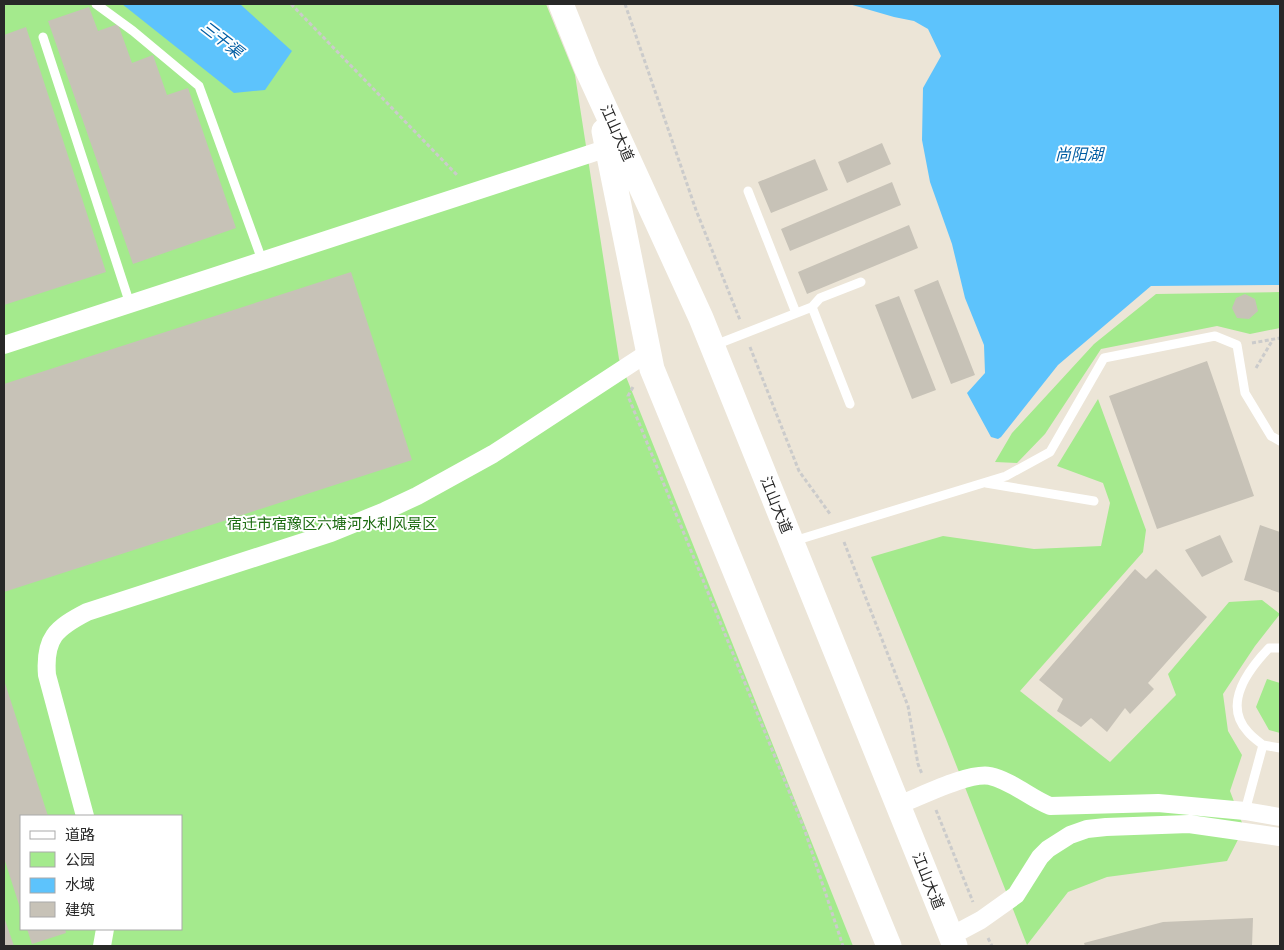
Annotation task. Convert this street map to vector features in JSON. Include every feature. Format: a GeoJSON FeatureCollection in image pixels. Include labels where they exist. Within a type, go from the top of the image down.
{"type":"FeatureCollection","features":[{"type":"Feature","properties":{"kind":"main road","name":"江山大道"},"geometry":{"type":"LineString","coordinates":[[561,4],[587,69],[712,346],[953,941]]}},
{"type":"Feature","properties":{"kind":"main road","name":"江山大道"},"geometry":{"type":"LineString","coordinates":[[587,69],[608,148],[652,369],[889,946]]}},
{"type":"Feature","properties":{"kind":"street"},"geometry":{"type":"LineString","coordinates":[[4,345],[608,148]]}},
{"type":"Feature","properties":{"kind":"street"},"geometry":{"type":"LineString","coordinates":[[85,815],[47,675],[45,658],[51,640],[64,624],[87,612],[331,533],[401,504],[493,454],[649,352]]}},
{"type":"Feature","properties":{"kind":"street"},"geometry":{"type":"LineString","coordinates":[[898,805],[977,775],[991,776],[1050,806],[1158,803],[1280,817]]}},
{"type":"Feature","properties":{"kind":"street"},"geometry":{"type":"LineString","coordinates":[[953,941],[1016,895],[1040,857],[1048,849],[1070,835],[1087,829],[1189,824],[1280,837]]}},
{"type":"Feature","properties":{"kind":"street"},"geometry":{"type":"LineString","coordinates":[[102,946],[104,930]]}},
{"type":"Feature","properties":{"kind":"lane"},"geometry":{"type":"LineString","coordinates":[[96,4],[199,86],[262,260]]}},
{"type":"Feature","properties":{"kind":"lane"},"geometry":{"type":"LineString","coordinates":[[43,37],[130,304]]}},
{"type":"Feature","properties":{"kind":"lane"},"geometry":{"type":"LineString","coordinates":[[748,192],[796,314]]}},
{"type":"Feature","properties":{"kind":"lane"},"geometry":{"type":"LineString","coordinates":[[712,346],[796,314],[812,307],[820,298],[861,282]]}},
{"type":"Feature","properties":{"kind":"lane"},"geometry":{"type":"LineString","coordinates":[[812,307],[850,404]]}},
{"type":"Feature","properties":{"kind":"lane"},"geometry":{"type":"LineString","coordinates":[[791,542],[981,482],[1006,476],[1050,452],[1104,358],[1215,336],[1237,345],[1245,393],[1271,436],[1280,441]]}},
{"type":"Feature","properties":{"kind":"lane"},"geometry":{"type":"LineString","coordinates":[[981,482],[1094,501]]}},
{"type":"Feature","properties":{"kind":"lane"},"geometry":{"type":"LineString","coordinates":[[1280,648],[1269,648],[1254,663],[1240,686],[1237,712],[1247,732],[1263,745],[1280,748]]}},
{"type":"Feature","properties":{"kind":"lane"},"geometry":{"type":"LineString","coordinates":[[1245,812],[1263,745]]}},
{"type":"Feature","properties":{"kind":"path"},"geometry":{"type":"LineString","coordinates":[[291,4],[473,192]]}},
{"type":"Feature","properties":{"kind":"path"},"geometry":{"type":"LineString","coordinates":[[625,4],[696,210],[799,471],[839,527],[908,706],[918,764],[992,946]]}},
{"type":"Feature","properties":{"kind":"path"},"geometry":{"type":"LineString","coordinates":[[1237,345],[1280,338]]}},
{"type":"Feature","properties":{"kind":"path"},"geometry":{"type":"LineString","coordinates":[[1243,380],[1258,366],[1272,340]]}},
{"type":"Feature","properties":{"kind":"path"},"geometry":{"type":"LineString","coordinates":[[649,352],[628,396],[804,828],[843,946]]}},
{"type":"Feature","properties":{"kind":"green space","name":"宿迁市宿豫区六塘河水利风景区"},"geometry":{"type":"Polygon","coordinates":[[[4,4],[546,4],[575,75],[619,359],[853,946],[4,946],[4,4]]]}},
{"type":"Feature","properties":{"kind":"green space"},"geometry":{"type":"Polygon","coordinates":[[[1280,292],[1280,328],[1250,334],[1217,326],[1101,349],[1045,434],[1017,463],[995,462],[1012,433],[1094,344],[1156,294],[1280,292]]]}},
{"type":"Feature","properties":{"kind":"green space"},"geometry":{"type":"Polygon","coordinates":[[[1098,399],[1146,530],[1143,552],[1020,691],[1110,762],[1176,695],[1168,674],[1229,602],[1262,600],[1280,614],[1255,646],[1223,694],[1228,731],[1242,755],[1230,791],[1244,828],[1227,861],[1107,877],[1068,892],[1027,945],[946,739],[871,557],[943,536],[1034,549],[1101,546],[1110,503],[1103,483],[1057,466],[1098,399]]]}},
{"type":"Feature","properties":{"kind":"green space"},"geometry":{"type":"Polygon","coordinates":[[[1267,679],[1280,683],[1280,733],[1269,730],[1256,707],[1267,679]]]}},
{"type":"Feature","properties":{"kind":"water","name":"三干渠"},"geometry":{"type":"Polygon","coordinates":[[[122,4],[240,4],[292,51],[265,90],[234,93],[122,4]]]}},
{"type":"Feature","properties":{"kind":"water","name":"尚阳湖"},"geometry":{"type":"Polygon","coordinates":[[[849,4],[1280,4],[1280,285],[1151,286],[1058,365],[1001,437],[998,439],[991,437],[967,393],[985,373],[984,345],[965,298],[952,244],[930,182],[922,140],[923,88],[941,56],[928,29],[914,21],[849,4]]]}},
{"type":"Feature","properties":{"kind":"building"},"geometry":{"type":"Polygon","coordinates":[[[89,7],[98,31],[118,24],[132,63],[153,55],[167,95],[188,88],[236,228],[133,264],[48,21],[89,7]]]}},
{"type":"Feature","properties":{"kind":"building"},"geometry":{"type":"Polygon","coordinates":[[[26,27],[106,272],[4,305],[4,35],[26,27]]]}},
{"type":"Feature","properties":{"kind":"building"},"geometry":{"type":"Polygon","coordinates":[[[882,143],[891,164],[847,183],[838,162],[882,143]]]}},
{"type":"Feature","properties":{"kind":"building"},"geometry":{"type":"Polygon","coordinates":[[[815,159],[828,190],[771,213],[758,182],[815,159]]]}},
{"type":"Feature","properties":{"kind":"building"},"geometry":{"type":"Polygon","coordinates":[[[892,182],[901,205],[790,251],[781,229],[892,182]]]}},
{"type":"Feature","properties":{"kind":"building"},"geometry":{"type":"Polygon","coordinates":[[[909,225],[918,248],[807,294],[798,272],[909,225]]]}},
{"type":"Feature","properties":{"kind":"building"},"geometry":{"type":"Polygon","coordinates":[[[351,272],[412,460],[4,592],[4,384],[351,272]]]}},
{"type":"Feature","properties":{"kind":"building"},"geometry":{"type":"Polygon","coordinates":[[[938,280],[975,375],[951,384],[914,290],[938,280]]]}},
{"type":"Feature","properties":{"kind":"building"},"geometry":{"type":"Polygon","coordinates":[[[1245,294],[1255,299],[1258,311],[1249,319],[1237,318],[1232,308],[1236,298],[1245,294]]]}},
{"type":"Feature","properties":{"kind":"building"},"geometry":{"type":"Polygon","coordinates":[[[899,296],[936,390],[912,399],[875,305],[899,296]]]}},
{"type":"Feature","properties":{"kind":"building"},"geometry":{"type":"Polygon","coordinates":[[[1207,361],[1254,496],[1157,529],[1109,396],[1207,361]]]}},
{"type":"Feature","properties":{"kind":"building"},"geometry":{"type":"Polygon","coordinates":[[[1260,525],[1280,532],[1280,593],[1244,580],[1260,525]]]}},
{"type":"Feature","properties":{"kind":"building"},"geometry":{"type":"Polygon","coordinates":[[[1220,535],[1233,562],[1202,577],[1185,550],[1220,535]]]}},
{"type":"Feature","properties":{"kind":"building"},"geometry":{"type":"Polygon","coordinates":[[[1135,569],[1146,579],[1156,569],[1207,617],[1148,683],[1154,689],[1130,714],[1125,708],[1107,732],[1091,718],[1081,727],[1057,711],[1063,699],[1039,680],[1135,569]]]}},
{"type":"Feature","properties":{"kind":"building"},"geometry":{"type":"Polygon","coordinates":[[[4,680],[48,815],[20,815],[20,908],[4,858],[4,680]]]}},
{"type":"Feature","properties":{"kind":"building"},"geometry":{"type":"Polygon","coordinates":[[[4,917],[14,946],[4,946],[4,917]]]}},
{"type":"Feature","properties":{"kind":"building"},"geometry":{"type":"Polygon","coordinates":[[[1253,918],[1252,946],[1085,946],[1084,943],[1163,922],[1253,918]]]}},
{"type":"Feature","properties":{"kind":"building"},"geometry":{"type":"Polygon","coordinates":[[[27,930],[65,930],[66,933],[32,944],[27,930]]]}}]}
